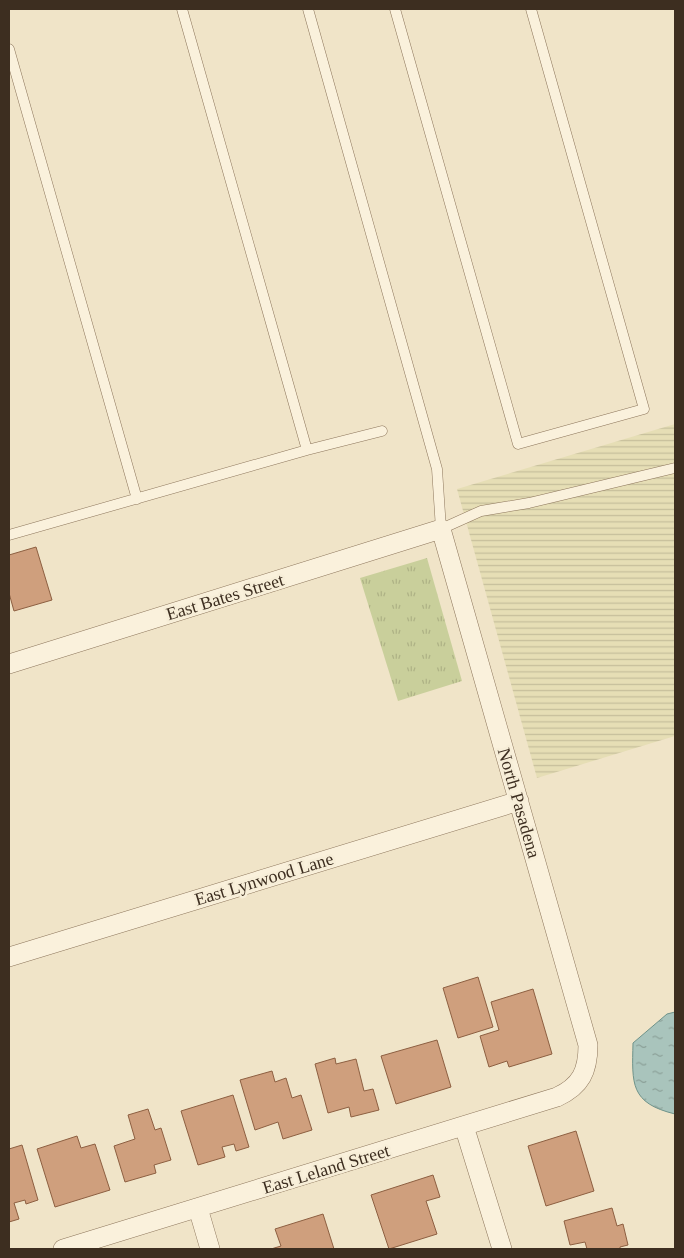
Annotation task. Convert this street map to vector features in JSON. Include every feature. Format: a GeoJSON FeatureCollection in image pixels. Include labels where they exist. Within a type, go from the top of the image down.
{"type":"FeatureCollection","features":[{"type":"Feature","properties":{"kind":"street","name":"East Bates Street"},"geometry":{"type":"LineString","coordinates":[[9,664],[441,529]]}},
{"type":"Feature","properties":{"kind":"street","name":"North Pasadena"},"geometry":{"type":"LineString","coordinates":[[441,529],[588,1045],[588,1062],[583,1078]]}},
{"type":"Feature","properties":{"kind":"street","name":"East Lynwood Lane"},"geometry":{"type":"LineString","coordinates":[[9,957],[519,801]]}},
{"type":"Feature","properties":{"kind":"street","name":"East Leland Street"},"geometry":{"type":"LineString","coordinates":[[64,1249],[557,1098],[570,1092],[583,1078]]}},
{"type":"Feature","properties":{"kind":"street"},"geometry":{"type":"LineString","coordinates":[[464,1126],[502,1249]]}},
{"type":"Feature","properties":{"kind":"street"},"geometry":{"type":"LineString","coordinates":[[198,1208],[210,1249]]}},
{"type":"Feature","properties":{"kind":"lane"},"geometry":{"type":"LineString","coordinates":[[182,9],[307,450]]}},
{"type":"Feature","properties":{"kind":"lane"},"geometry":{"type":"LineString","coordinates":[[308,9],[437,469],[441,529],[481,511],[529,503],[675,468]]}},
{"type":"Feature","properties":{"kind":"lane"},"geometry":{"type":"LineString","coordinates":[[395,9],[518,444],[644,409],[531,9]]}},
{"type":"Feature","properties":{"kind":"lane"},"geometry":{"type":"LineString","coordinates":[[9,49],[137,499]]}},
{"type":"Feature","properties":{"kind":"lane"},"geometry":{"type":"LineString","coordinates":[[9,535],[307,450],[382,431]]}},
{"type":"Feature","properties":{"kind":"shaded area"},"geometry":{"type":"Polygon","coordinates":[[[675,424],[675,736],[537,778],[457,489],[675,424]]]}},
{"type":"Feature","properties":{"kind":"green space"},"geometry":{"type":"Polygon","coordinates":[[[427,558],[462,681],[398,701],[360,578],[427,558]]]}},
{"type":"Feature","properties":{"kind":"water"},"geometry":{"type":"Polygon","coordinates":[[[675,1012],[675,1114],[649,1104],[637,1090],[633,1070],[633,1043],[667,1014],[675,1012]]]}},
{"type":"Feature","properties":{"kind":"building"},"geometry":{"type":"Polygon","coordinates":[[[36,547],[52,600],[14,611],[9,593],[9,555],[36,547]]]}},
{"type":"Feature","properties":{"kind":"building"},"geometry":{"type":"Polygon","coordinates":[[[478,977],[493,1027],[458,1038],[443,988],[478,977]]]}},
{"type":"Feature","properties":{"kind":"building"},"geometry":{"type":"Polygon","coordinates":[[[533,989],[552,1054],[509,1067],[507,1061],[489,1067],[480,1036],[499,1030],[491,1002],[533,989]]]}},
{"type":"Feature","properties":{"kind":"building"},"geometry":{"type":"Polygon","coordinates":[[[437,1040],[451,1087],[396,1104],[381,1056],[437,1040]]]}},
{"type":"Feature","properties":{"kind":"building"},"geometry":{"type":"Polygon","coordinates":[[[335,1058],[336,1064],[356,1059],[364,1091],[373,1089],[379,1110],[351,1117],[349,1107],[328,1113],[315,1064],[335,1058]]]}},
{"type":"Feature","properties":{"kind":"building"},"geometry":{"type":"Polygon","coordinates":[[[272,1071],[275,1082],[286,1078],[292,1098],[301,1095],[312,1130],[283,1139],[278,1122],[255,1130],[240,1080],[272,1071]]]}},
{"type":"Feature","properties":{"kind":"building"},"geometry":{"type":"Polygon","coordinates":[[[233,1095],[249,1147],[236,1151],[234,1144],[222,1147],[225,1157],[198,1165],[181,1111],[233,1095]]]}},
{"type":"Feature","properties":{"kind":"building"},"geometry":{"type":"Polygon","coordinates":[[[148,1109],[155,1130],[161,1128],[171,1160],[154,1165],[156,1173],[125,1182],[114,1146],[135,1139],[128,1115],[148,1109]]]}},
{"type":"Feature","properties":{"kind":"building"},"geometry":{"type":"Polygon","coordinates":[[[576,1131],[594,1191],[546,1206],[528,1146],[576,1131]]]}},
{"type":"Feature","properties":{"kind":"building"},"geometry":{"type":"Polygon","coordinates":[[[77,1136],[81,1148],[95,1144],[110,1190],[55,1207],[37,1149],[77,1136]]]}},
{"type":"Feature","properties":{"kind":"building"},"geometry":{"type":"Polygon","coordinates":[[[22,1145],[38,1200],[26,1204],[25,1200],[14,1203],[19,1219],[9,1222],[9,1149],[22,1145]]]}},
{"type":"Feature","properties":{"kind":"building"},"geometry":{"type":"Polygon","coordinates":[[[433,1175],[440,1197],[426,1201],[437,1234],[389,1249],[371,1195],[433,1175]]]}},
{"type":"Feature","properties":{"kind":"building"},"geometry":{"type":"Polygon","coordinates":[[[612,1208],[617,1226],[623,1224],[628,1245],[620,1247],[620,1249],[587,1249],[585,1242],[570,1245],[564,1221],[612,1208]]]}},
{"type":"Feature","properties":{"kind":"building"},"geometry":{"type":"Polygon","coordinates":[[[323,1214],[334,1249],[271,1249],[281,1246],[275,1229],[323,1214]]]}}]}
